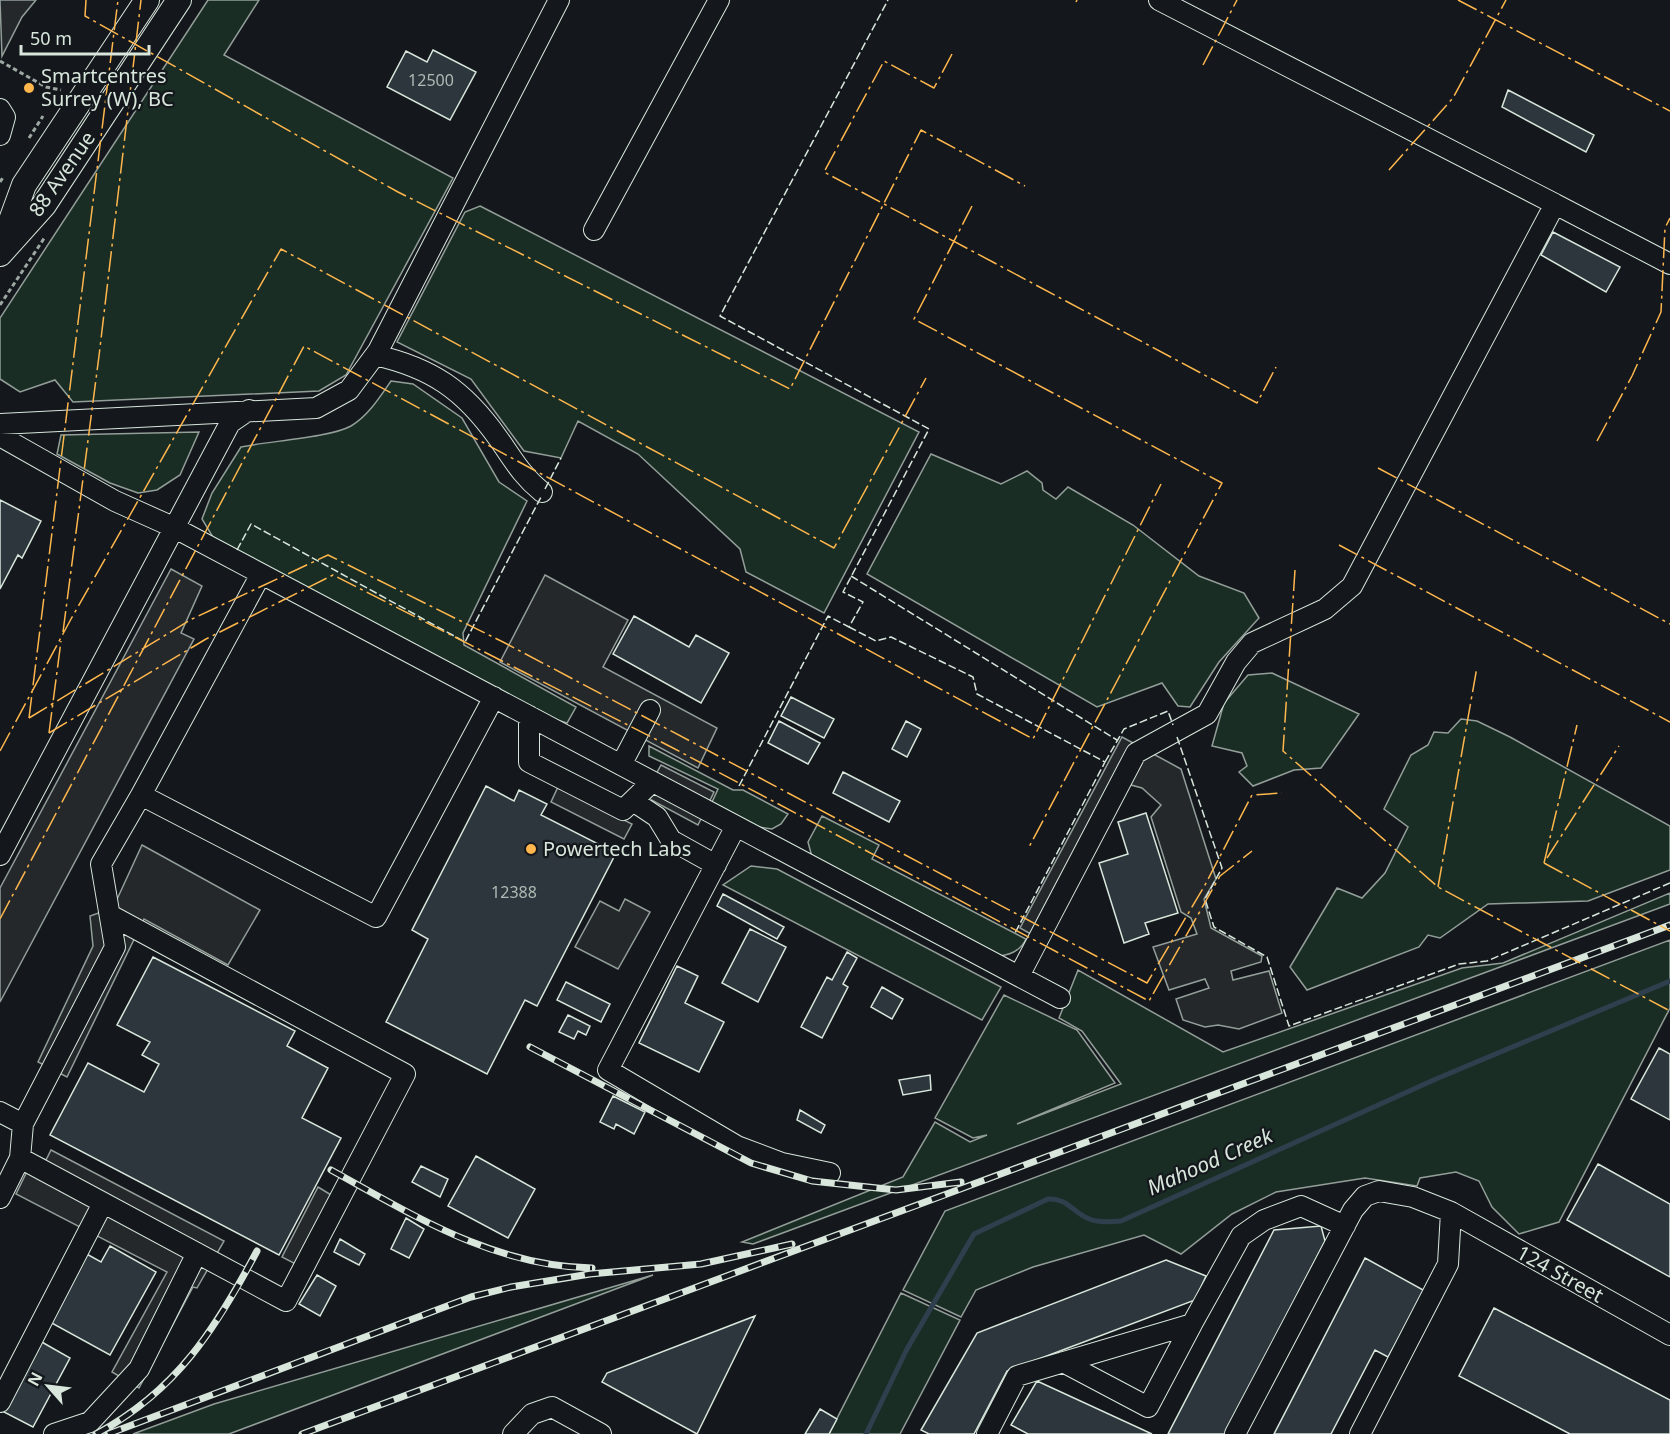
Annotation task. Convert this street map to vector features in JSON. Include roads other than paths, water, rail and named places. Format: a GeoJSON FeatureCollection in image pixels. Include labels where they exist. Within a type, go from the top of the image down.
{"type":"FeatureCollection","features":[{"type":"Feature","properties":{"kind":"main road","name":"88 Avenue"},"geometry":{"type":"LineString","coordinates":[[0,252],[24,185],[147,0]]}},
{"type":"Feature","properties":{"kind":"main road","name":"88 Avenue"},"geometry":{"type":"LineString","coordinates":[[0,252],[44,205],[179,0]]}},
{"type":"Feature","properties":{"kind":"street"},"geometry":{"type":"LineString","coordinates":[[0,424],[316,408],[350,390],[375,355],[559,0]]}},
{"type":"Feature","properties":{"kind":"street"},"geometry":{"type":"LineString","coordinates":[[594,230],[719,0]]}},
{"type":"Feature","properties":{"kind":"street"},"geometry":{"type":"LineString","coordinates":[[1159,0],[1670,264]]}},
{"type":"Feature","properties":{"kind":"street"},"geometry":{"type":"LineString","coordinates":[[0,109],[5,117],[0,135]]}},
{"type":"Feature","properties":{"kind":"street"},"geometry":{"type":"LineString","coordinates":[[1019,976],[1136,753],[1208,714],[1236,662],[1252,643],[1325,609],[1352,586],[1555,204]]}},
{"type":"Feature","properties":{"kind":"street"},"geometry":{"type":"LineString","coordinates":[[375,355],[404,362],[447,383],[475,406],[524,477],[542,492]]}},
{"type":"Feature","properties":{"kind":"street"},"geometry":{"type":"LineString","coordinates":[[0,855],[230,423],[249,410]]}},
{"type":"Feature","properties":{"kind":"street"},"geometry":{"type":"LineString","coordinates":[[0,436],[115,501],[173,527],[1060,998]]}},
{"type":"Feature","properties":{"kind":"street"},"geometry":{"type":"LineString","coordinates":[[0,1198],[20,1158],[23,1124],[115,947],[112,916],[101,864],[261,574]]}},
{"type":"Feature","properties":{"kind":"street"},"geometry":{"type":"LineString","coordinates":[[141,795],[376,917],[494,697]]}},
{"type":"Feature","properties":{"kind":"street"},"geometry":{"type":"LineString","coordinates":[[621,765],[650,710]]}},
{"type":"Feature","properties":{"kind":"street"},"geometry":{"type":"LineString","coordinates":[[529,716],[529,762],[623,810],[652,782]]}},
{"type":"Feature","properties":{"kind":"street"},"geometry":{"type":"LineString","coordinates":[[633,801],[657,817],[671,840],[716,865]]}},
{"type":"Feature","properties":{"kind":"street"},"geometry":{"type":"LineString","coordinates":[[736,826],[608,1070],[736,1146],[782,1163],[830,1173]]}},
{"type":"Feature","properties":{"kind":"street"},"geometry":{"type":"LineString","coordinates":[[20,1158],[286,1301],[405,1074],[112,916]]}},
{"type":"Feature","properties":{"kind":"street"},"geometry":{"type":"LineString","coordinates":[[0,1112],[23,1124]]}},
{"type":"Feature","properties":{"kind":"street","name":"124 Street"},"geometry":{"type":"LineString","coordinates":[[1235,1434],[1359,1202],[1365,1196],[1379,1191],[1400,1192],[1451,1212],[1670,1335]]}},
{"type":"Feature","properties":{"kind":"street"},"geometry":{"type":"LineString","coordinates":[[0,1402],[103,1203]]}},
{"type":"Feature","properties":{"kind":"street"},"geometry":{"type":"LineString","coordinates":[[1063,1362],[1148,1407],[1241,1236],[1264,1220],[1301,1206],[1345,1226]]}},
{"type":"Feature","properties":{"kind":"street"},"geometry":{"type":"LineString","coordinates":[[1360,1434],[1448,1264],[1451,1212]]}},
{"type":"Feature","properties":{"kind":"street"},"geometry":{"type":"LineString","coordinates":[[54,1434],[90,1422],[139,1369],[197,1253]]}},
{"type":"Feature","properties":{"kind":"street"},"geometry":{"type":"LineString","coordinates":[[987,1434],[1017,1376],[1192,1324]]}},
{"type":"Feature","properties":{"kind":"street"},"geometry":{"type":"LineString","coordinates":[[513,1434],[532,1414],[552,1407],[601,1434]]}},
{"type":"Feature","properties":{"kind":"waterway","name":"Mahood Creek"},"geometry":{"type":"LineString","coordinates":[[866,1434],[907,1349],[974,1234],[1048,1199],[1065,1203],[1091,1220],[1121,1221],[1436,1079],[1670,981]]}},
{"type":"Feature","properties":{"kind":"railway"},"geometry":{"type":"LineString","coordinates":[[302,1434],[1670,925]]}},
{"type":"Feature","properties":{"kind":"railway"},"geometry":{"type":"LineString","coordinates":[[530,1047],[751,1163],[812,1181],[896,1190],[961,1182]]}},
{"type":"Feature","properties":{"kind":"railway"},"geometry":{"type":"LineString","coordinates":[[331,1170],[456,1236],[521,1258],[556,1265],[592,1268]]}},
{"type":"Feature","properties":{"kind":"railway"},"geometry":{"type":"LineString","coordinates":[[108,1434],[471,1297],[511,1287],[590,1274],[701,1264],[792,1244]]}},
{"type":"Feature","properties":{"kind":"railway"},"geometry":{"type":"LineString","coordinates":[[96,1434],[150,1398],[172,1378],[192,1355],[226,1306],[257,1251]]}},
{"type":"Feature","properties":{"kind":"place","name":"Smartcentres Surrey (W), BC"},"geometry":{"type":"Point","coordinates":[29,88]}},
{"type":"Feature","properties":{"kind":"place","name":"Powertech Labs"},"geometry":{"type":"Point","coordinates":[531,849]}}]}
